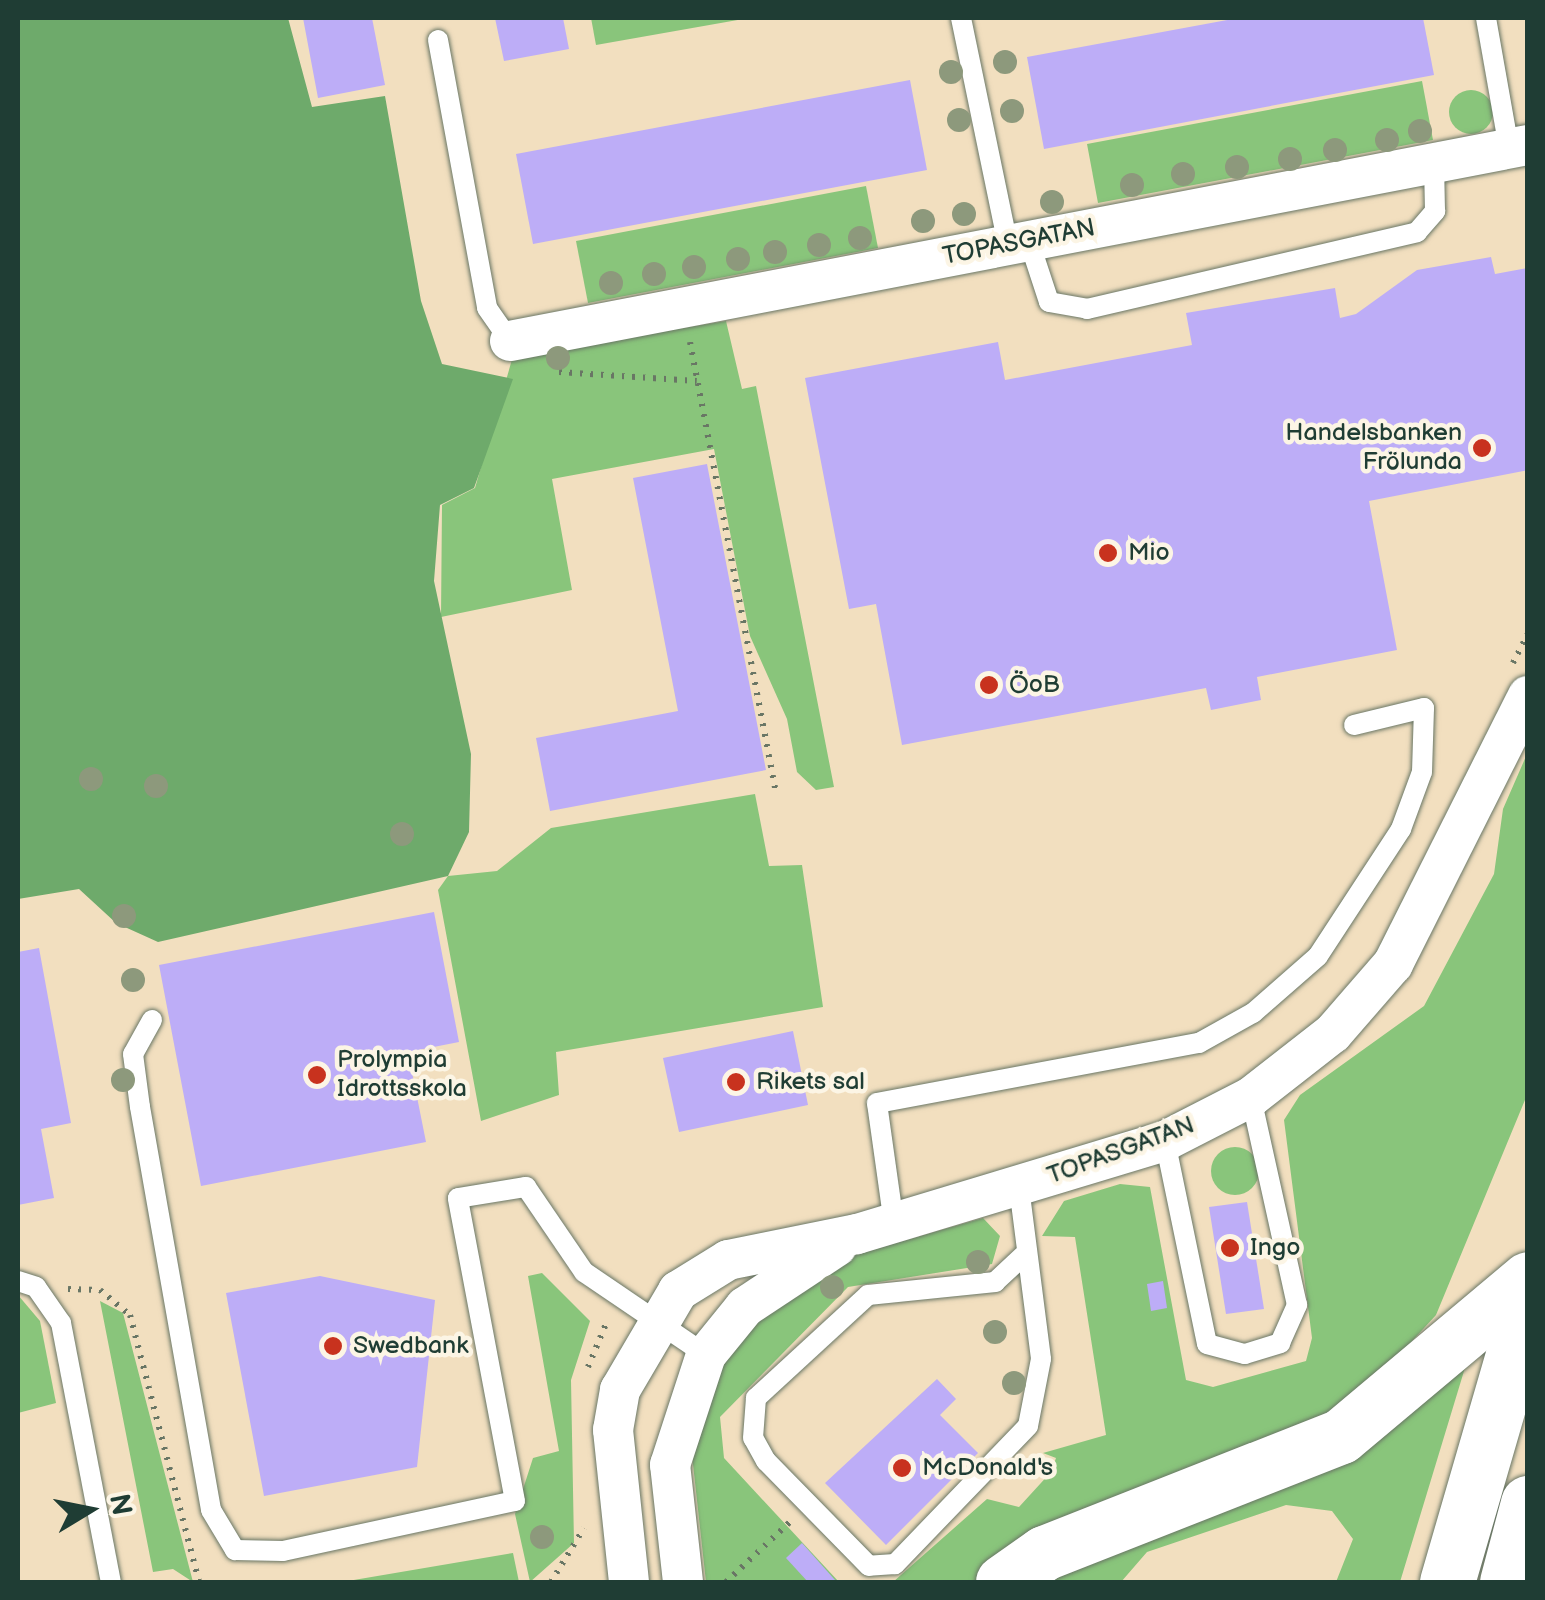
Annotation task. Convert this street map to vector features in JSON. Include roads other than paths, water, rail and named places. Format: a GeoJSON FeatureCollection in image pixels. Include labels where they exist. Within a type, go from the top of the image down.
{"type":"FeatureCollection","features":[{"type":"Feature","properties":{"kind":"highway"},"geometry":{"type":"LineString","coordinates":[[1002,1582],[1044,1553],[1341,1436],[1528,1279]]}},
{"type":"Feature","properties":{"kind":"highway"},"geometry":{"type":"LineString","coordinates":[[1447,1580],[1528,1303]]}},
{"type":"Feature","properties":{"kind":"highway"},"geometry":{"type":"LineString","coordinates":[[1507,1582],[1527,1504]]}},
{"type":"Feature","properties":{"kind":"street","name":"TOPASGATAN"},"geometry":{"type":"LineString","coordinates":[[528,337],[1518,147]]}},
{"type":"Feature","properties":{"kind":"street","name":"TOPASGATAN"},"geometry":{"type":"LineString","coordinates":[[630,1582],[612,1430],[620,1390],[678,1290],[728,1260],[876,1229],[1164,1141],[1250,1097],[1333,1033],[1393,964],[1519,682]]}},
{"type":"Feature","properties":{"kind":"street","name":"TOPASGATAN"},"geometry":{"type":"LineString","coordinates":[[683,1582],[670,1465],[706,1355],[745,1307],[876,1229]]}},
{"type":"Feature","properties":{"kind":"lane"},"geometry":{"type":"LineString","coordinates":[[961,18],[1018,243],[1049,302],[1086,308],[1417,232],[1435,211],[1434,163]]}},
{"type":"Feature","properties":{"kind":"lane"},"geometry":{"type":"LineString","coordinates":[[1486,18],[1518,147]]}},
{"type":"Feature","properties":{"kind":"lane"},"geometry":{"type":"LineString","coordinates":[[438,40],[486,308],[528,337]]}},
{"type":"Feature","properties":{"kind":"lane"},"geometry":{"type":"LineString","coordinates":[[876,1229],[877,1104],[1200,1043],[1253,1013],[1318,956],[1401,829],[1422,772],[1424,708],[1354,725]]}},
{"type":"Feature","properties":{"kind":"lane"},"geometry":{"type":"LineString","coordinates":[[152,1020],[133,1054],[140,1107],[212,1510],[235,1550],[282,1551],[515,1501],[458,1198],[526,1187],[584,1272],[619,1301],[706,1355]]}},
{"type":"Feature","properties":{"kind":"lane"},"geometry":{"type":"LineString","coordinates":[[1164,1141],[1207,1344],[1245,1354],[1280,1343],[1297,1305],[1250,1097]]}},
{"type":"Feature","properties":{"kind":"lane"},"geometry":{"type":"LineString","coordinates":[[1019,1186],[1039,1392],[1007,1455],[882,1568],[846,1551],[753,1438],[756,1398],[868,1295],[995,1282],[1023,1256]]}},
{"type":"Feature","properties":{"kind":"lane"},"geometry":{"type":"LineString","coordinates":[[26,1284],[62,1323],[111,1582]]}},
{"type":"Feature","properties":{"kind":"place","name":"Handelsbanken Frölunda"},"geometry":{"type":"Point","coordinates":[1482,448]}},
{"type":"Feature","properties":{"kind":"place","name":"Mio"},"geometry":{"type":"Point","coordinates":[1108,553]}},
{"type":"Feature","properties":{"kind":"place","name":"ÖoB"},"geometry":{"type":"Point","coordinates":[989,685]}},
{"type":"Feature","properties":{"kind":"place","name":"Prolympia Idrottsskola"},"geometry":{"type":"Point","coordinates":[317,1075]}},
{"type":"Feature","properties":{"kind":"place","name":"Rikets sal"},"geometry":{"type":"Point","coordinates":[736,1082]}},
{"type":"Feature","properties":{"kind":"place","name":"Ingo"},"geometry":{"type":"Point","coordinates":[1230,1248]}},
{"type":"Feature","properties":{"kind":"place","name":"Swedbank"},"geometry":{"type":"Point","coordinates":[333,1346]}},
{"type":"Feature","properties":{"kind":"place","name":"McDonald's"},"geometry":{"type":"Point","coordinates":[902,1468]}}]}
